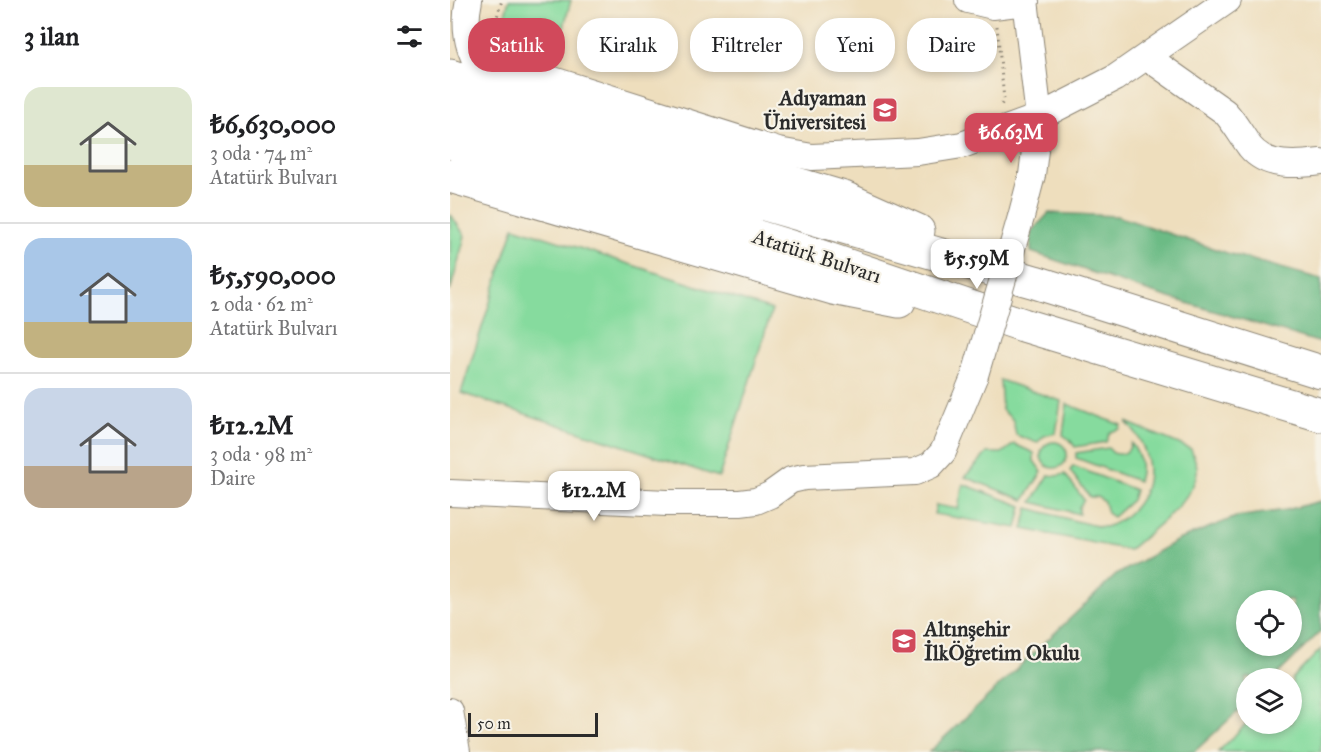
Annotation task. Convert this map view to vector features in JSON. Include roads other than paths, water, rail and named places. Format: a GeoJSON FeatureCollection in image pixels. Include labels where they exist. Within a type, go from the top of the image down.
{"type":"FeatureCollection","features":[{"type":"Feature","properties":{"kind":"highway"},"geometry":{"type":"LineString","coordinates":[[450,76],[671,147],[844,198],[1035,282]]}},
{"type":"Feature","properties":{"kind":"highway","name":"Atatürk Bulvarı"},"geometry":{"type":"LineString","coordinates":[[450,109],[698,186],[1035,282],[1321,372]]}},
{"type":"Feature","properties":{"kind":"highway","name":"Atatürk Bulvarı"},"geometry":{"type":"LineString","coordinates":[[450,142],[804,251],[1023,325],[1321,415]]}},
{"type":"Feature","properties":{"kind":"highway"},"geometry":{"type":"LineString","coordinates":[[450,176],[834,288],[1023,325]]}},
{"type":"Feature","properties":{"kind":"street"},"geometry":{"type":"LineString","coordinates":[[450,15],[456,0]]}},
{"type":"Feature","properties":{"kind":"street"},"geometry":{"type":"LineString","coordinates":[[469,0],[472,18]]}},
{"type":"Feature","properties":{"kind":"street"},"geometry":{"type":"LineString","coordinates":[[450,494],[667,503],[740,503],[756,501],[770,495],[791,480],[804,477],[906,474],[931,465],[943,452],[975,375],[1032,175],[1039,117],[1026,1],[993,6],[968,0]]}},
{"type":"Feature","properties":{"kind":"street"},"geometry":{"type":"LineString","coordinates":[[528,72],[778,151],[812,157],[918,152],[962,145],[1039,117],[1115,78],[1228,0]]}},
{"type":"Feature","properties":{"kind":"street"},"geometry":{"type":"LineString","coordinates":[[1147,57],[1225,112],[1235,122],[1250,147],[1263,158],[1281,164],[1321,162]]}},
{"type":"Feature","properties":{"kind":"street"},"geometry":{"type":"LineString","coordinates":[[480,72],[495,90]]}},
{"type":"Feature","properties":{"kind":"street"},"geometry":{"type":"LineString","coordinates":[[450,711],[457,752]]}},
{"type":"Feature","properties":{"kind":"place","name":"Adıyaman Üniversitesi"},"geometry":{"type":"Point","coordinates":[885,110]}},
{"type":"Feature","properties":{"kind":"place","name":"Altınşehir İlkÖğretim Okulu"},"geometry":{"type":"Point","coordinates":[904,641]}}]}
